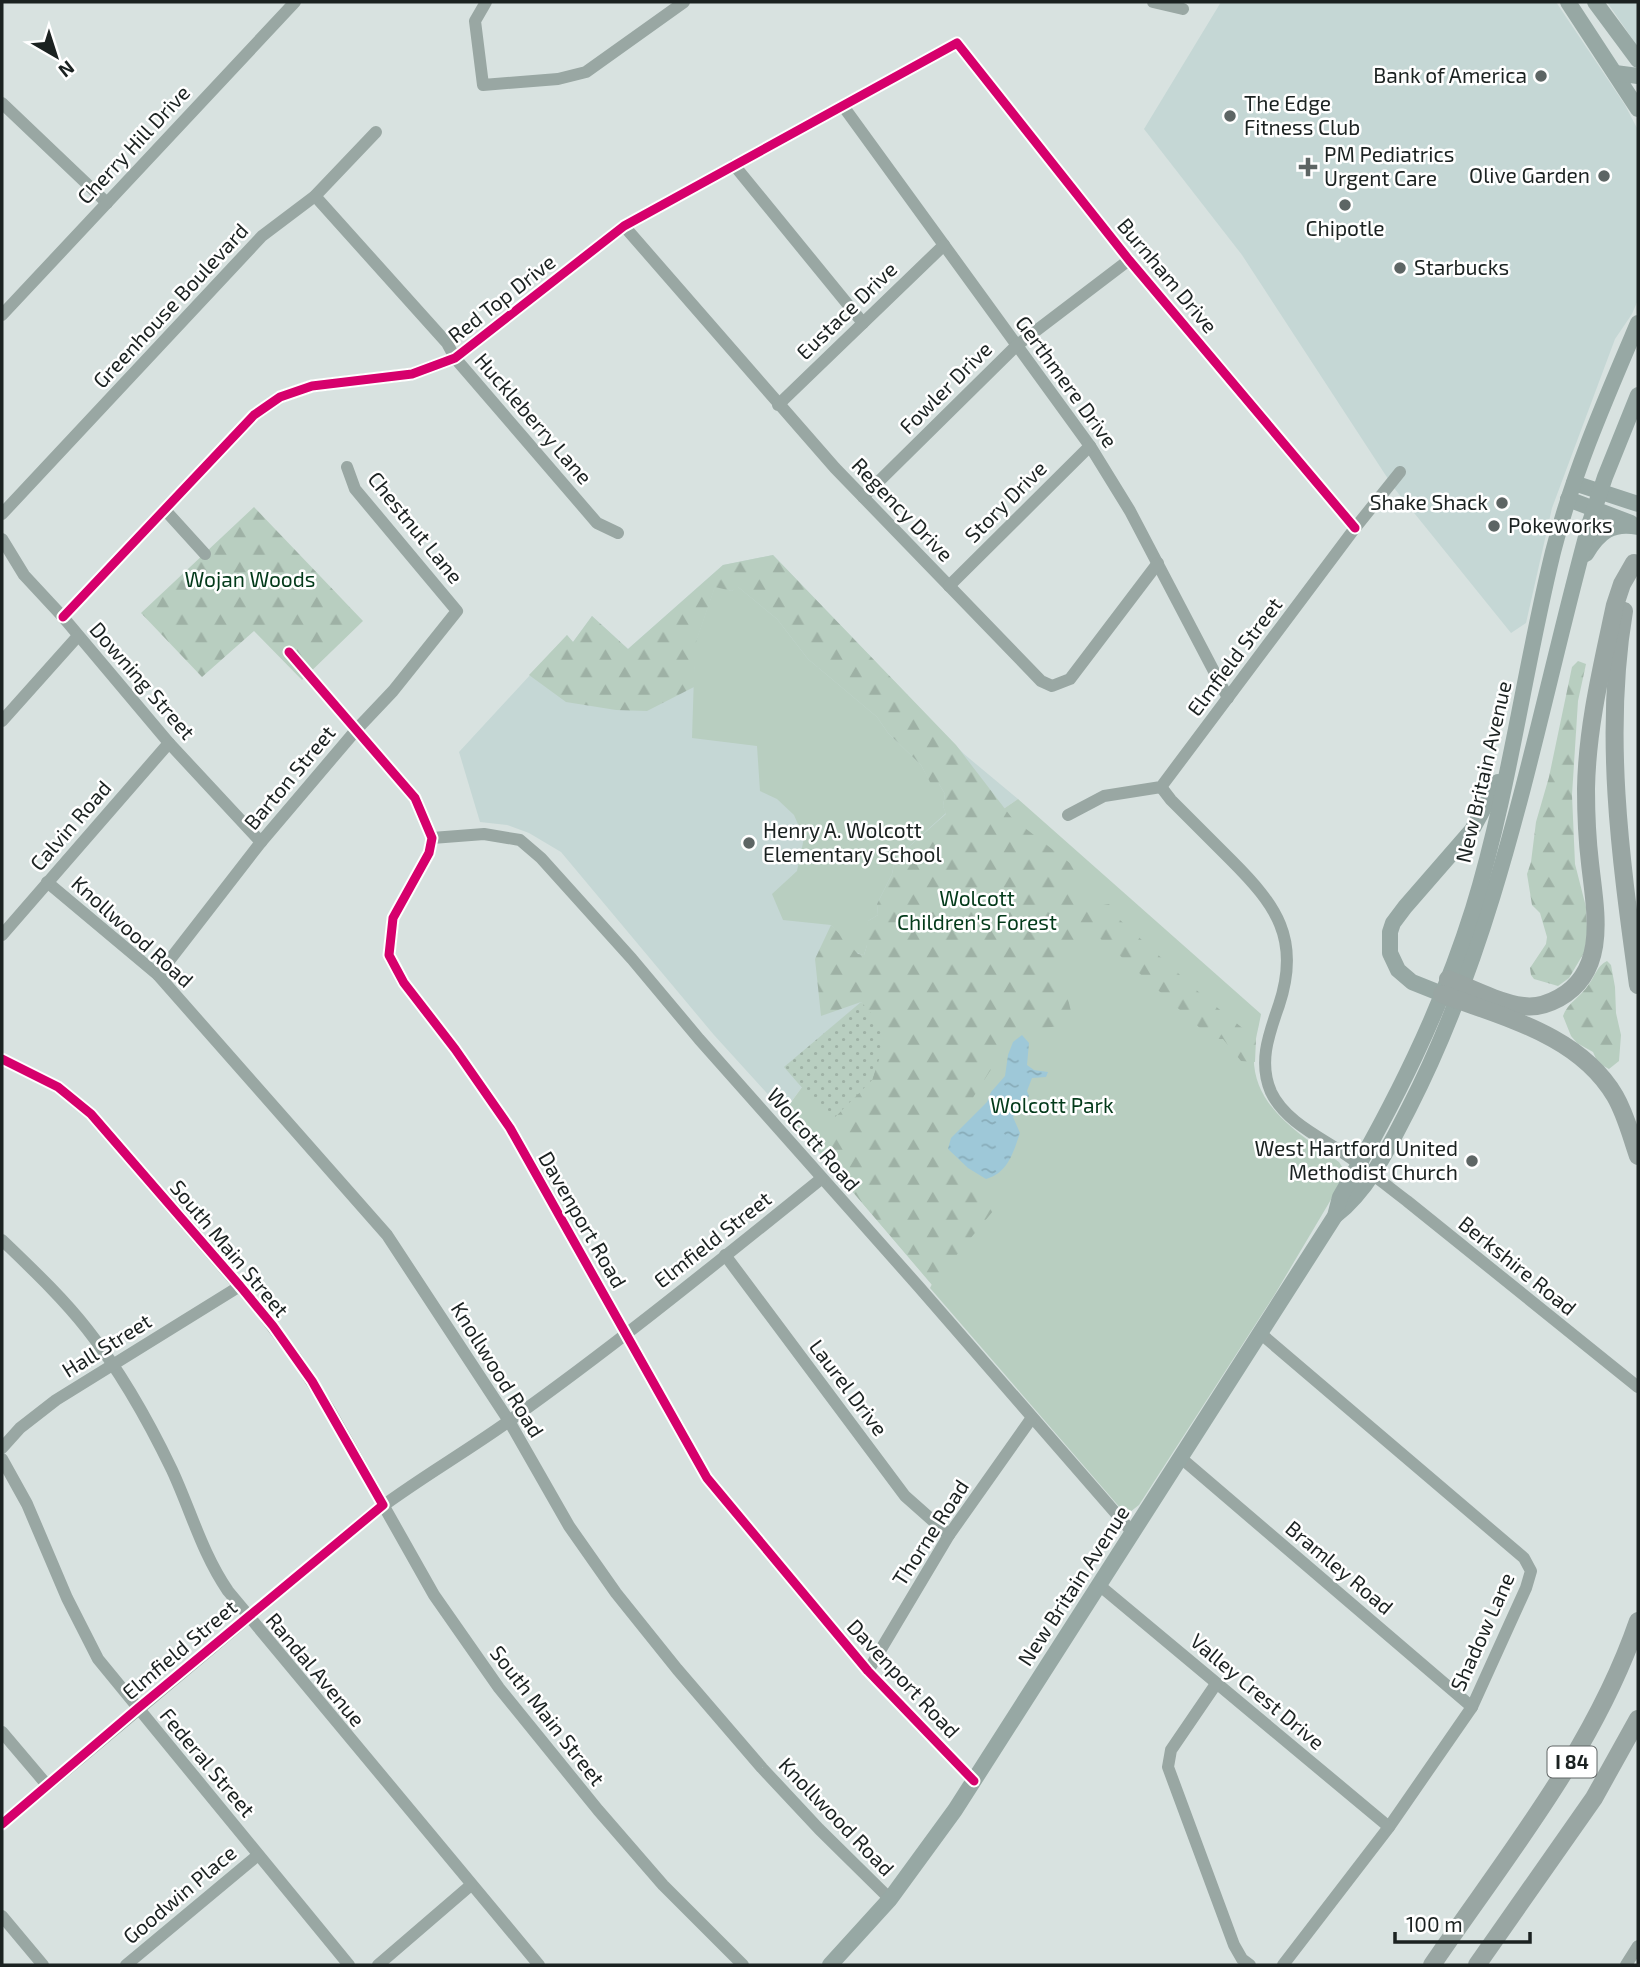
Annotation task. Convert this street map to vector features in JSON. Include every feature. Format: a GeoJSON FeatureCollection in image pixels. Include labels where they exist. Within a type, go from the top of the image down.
{"type":"FeatureCollection","features":[{"type":"Feature","properties":{"kind":"highway"},"geometry":{"type":"LineString","coordinates":[[1637,554],[1620,642],[1614,749],[1618,827],[1638,985]]}},
{"type":"Feature","properties":{"kind":"highway"},"geometry":{"type":"LineString","coordinates":[[1453,990],[1515,1004],[1538,1006],[1553,1001],[1570,990],[1582,978],[1589,965],[1596,928],[1586,807],[1590,730],[1615,605],[1637,554]]}},
{"type":"Feature","properties":{"kind":"highway"},"geometry":{"type":"LineString","coordinates":[[1453,990],[1547,1035],[1585,1059],[1603,1079],[1618,1102],[1638,1156]]}},
{"type":"Feature","properties":{"kind":"highway","name":"I 84"},"geometry":{"type":"LineString","coordinates":[[1432,1965],[1577,1753],[1613,1684],[1638,1621]]}},
{"type":"Feature","properties":{"kind":"highway","name":"I 84"},"geometry":{"type":"LineString","coordinates":[[1477,1965],[1594,1798],[1638,1719]]}},
{"type":"Feature","properties":{"kind":"highway"},"geometry":{"type":"LineString","coordinates":[[1419,1965],[1447,1929],[1483,1891]]}},
{"type":"Feature","properties":{"kind":"main road"},"geometry":{"type":"LineString","coordinates":[[1568,2],[1638,109]]}},
{"type":"Feature","properties":{"kind":"main road"},"geometry":{"type":"LineString","coordinates":[[1595,2],[1638,60]]}},
{"type":"Feature","properties":{"kind":"main road"},"geometry":{"type":"LineString","coordinates":[[1615,72],[1638,76]]}},
{"type":"Feature","properties":{"kind":"main road","name":"New Britain Avenue"},"geometry":{"type":"LineString","coordinates":[[1453,990],[1511,755],[1548,575],[1571,491],[1638,323]]}},
{"type":"Feature","properties":{"kind":"main road","name":"New Britain Avenue"},"geometry":{"type":"LineString","coordinates":[[830,1965],[890,1899],[946,1823],[1335,1216],[1351,1204],[1365,1169],[1418,1090],[1453,990],[1499,881],[1594,509],[1638,394]]}},
{"type":"Feature","properties":{"kind":"main road"},"geometry":{"type":"LineString","coordinates":[[1571,491],[1600,491],[1638,504]]}},
{"type":"Feature","properties":{"kind":"main road"},"geometry":{"type":"LineString","coordinates":[[1571,491],[1594,509],[1638,527]]}},
{"type":"Feature","properties":{"kind":"main road"},"geometry":{"type":"LineString","coordinates":[[1576,575],[1592,544],[1603,532],[1615,526],[1638,527]]}},
{"type":"Feature","properties":{"kind":"main road"},"geometry":{"type":"LineString","coordinates":[[1453,990],[1412,982],[1398,970],[1390,953],[1390,932],[1405,907],[1476,825],[1511,755]]}},
{"type":"Feature","properties":{"kind":"street","name":"Cherry Hill Drive"},"geometry":{"type":"LineString","coordinates":[[2,315],[295,2]]}},
{"type":"Feature","properties":{"kind":"street"},"geometry":{"type":"LineString","coordinates":[[486,2],[475,21],[483,85],[558,79],[586,72],[684,2]]}},
{"type":"Feature","properties":{"kind":"street"},"geometry":{"type":"LineString","coordinates":[[1153,2],[1183,9]]}},
{"type":"Feature","properties":{"kind":"street","name":"Red Top Drive"},"geometry":{"type":"LineString","coordinates":[[63,617],[254,415],[279,397],[312,386],[412,374],[455,358],[624,226],[957,43]]}},
{"type":"Feature","properties":{"kind":"street","name":"Burnham Drive"},"geometry":{"type":"LineString","coordinates":[[957,43],[1129,260],[1355,528]]}},
{"type":"Feature","properties":{"kind":"street"},"geometry":{"type":"LineString","coordinates":[[2,103],[107,203]]}},
{"type":"Feature","properties":{"kind":"street","name":"Gerthmere Drive"},"geometry":{"type":"LineString","coordinates":[[843,106],[1090,446],[1130,511],[1228,698]]}},
{"type":"Feature","properties":{"kind":"street","name":"Greenhouse Boulevard"},"geometry":{"type":"LineString","coordinates":[[2,514],[262,236],[315,196],[376,132]]}},
{"type":"Feature","properties":{"kind":"street"},"geometry":{"type":"LineString","coordinates":[[734,165],[863,323]]}},
{"type":"Feature","properties":{"kind":"street","name":"Huckleberry Lane"},"geometry":{"type":"LineString","coordinates":[[315,196],[447,343],[455,358],[597,523],[618,533]]}},
{"type":"Feature","properties":{"kind":"street","name":"Regency Drive"},"geometry":{"type":"LineString","coordinates":[[624,226],[778,405],[1041,681],[1052,686],[1070,679],[1158,563]]}},
{"type":"Feature","properties":{"kind":"street","name":"Eustace Drive"},"geometry":{"type":"LineString","coordinates":[[778,405],[944,245]]}},
{"type":"Feature","properties":{"kind":"street","name":"Fowler Drive"},"geometry":{"type":"LineString","coordinates":[[863,497],[1016,346],[1129,260]]}},
{"type":"Feature","properties":{"kind":"street","name":"Story Drive"},"geometry":{"type":"LineString","coordinates":[[949,586],[1090,446]]}},
{"type":"Feature","properties":{"kind":"street","name":"Chestnut Lane"},"geometry":{"type":"LineString","coordinates":[[347,467],[355,489],[457,611]]}},
{"type":"Feature","properties":{"kind":"street","name":"Elmfield Street"},"geometry":{"type":"LineString","coordinates":[[1161,787],[1400,472]]}},
{"type":"Feature","properties":{"kind":"street"},"geometry":{"type":"LineString","coordinates":[[165,510],[205,554]]}},
{"type":"Feature","properties":{"kind":"street","name":"Downing Street"},"geometry":{"type":"LineString","coordinates":[[2,538],[24,575],[169,743],[261,842]]}},
{"type":"Feature","properties":{"kind":"street","name":"Barton Street"},"geometry":{"type":"LineString","coordinates":[[158,975],[261,842],[393,691],[457,611]]}},
{"type":"Feature","properties":{"kind":"street"},"geometry":{"type":"LineString","coordinates":[[2,721],[78,636]]}},
{"type":"Feature","properties":{"kind":"street"},"geometry":{"type":"LineString","coordinates":[[289,652],[415,798],[432,838]]}},
{"type":"Feature","properties":{"kind":"street","name":"Calvin Road"},"geometry":{"type":"LineString","coordinates":[[2,935],[169,743]]}},
{"type":"Feature","properties":{"kind":"street"},"geometry":{"type":"LineString","coordinates":[[1068,814],[1104,796],[1161,787]]}},
{"type":"Feature","properties":{"kind":"street","name":"Berkshire Road"},"geometry":{"type":"LineString","coordinates":[[1161,787],[1265,895],[1279,920],[1287,950],[1287,973],[1266,1048],[1265,1071],[1272,1092],[1285,1112],[1365,1169],[1638,1387]]}},
{"type":"Feature","properties":{"kind":"street","name":"Wolcott Road"},"geometry":{"type":"LineString","coordinates":[[432,838],[484,834],[520,840],[541,859],[632,959],[821,1179],[919,1287],[1031,1419],[1133,1533]]}},
{"type":"Feature","properties":{"kind":"street","name":"Davenport Road"},"geometry":{"type":"LineString","coordinates":[[432,838],[429,853],[393,918],[389,955],[404,983],[455,1049],[510,1128],[707,1478],[868,1671],[974,1781]]}},
{"type":"Feature","properties":{"kind":"street","name":"Knollwood Road"},"geometry":{"type":"LineString","coordinates":[[47,882],[158,975],[387,1235],[509,1421],[569,1526],[647,1632],[784,1792],[890,1899]]}},
{"type":"Feature","properties":{"kind":"street","name":"South Main Street"},"geometry":{"type":"LineString","coordinates":[[2,1059],[58,1087],[91,1114],[273,1326],[312,1381],[434,1595],[499,1688],[663,1885],[743,1965]]}},
{"type":"Feature","properties":{"kind":"street","name":"Elmfield Street"},"geometry":{"type":"LineString","coordinates":[[2,1824],[383,1505],[509,1421],[626,1333],[821,1179]]}},
{"type":"Feature","properties":{"kind":"street","name":"Randal Avenue"},"geometry":{"type":"LineString","coordinates":[[2,1240],[86,1327],[113,1364],[145,1417],[173,1473],[207,1558],[228,1591],[539,1965]]}},
{"type":"Feature","properties":{"kind":"street","name":"Laurel Drive"},"geometry":{"type":"LineString","coordinates":[[725,1255],[905,1496],[949,1535]]}},
{"type":"Feature","properties":{"kind":"street","name":"Hall Street"},"geometry":{"type":"LineString","coordinates":[[2,1448],[36,1414],[240,1286]]}},
{"type":"Feature","properties":{"kind":"street","name":"Shadow Lane"},"geometry":{"type":"LineString","coordinates":[[1261,1333],[1528,1562],[1531,1571],[1526,1588],[1472,1707],[1389,1827],[1283,1965]]}},
{"type":"Feature","properties":{"kind":"street","name":"Thorne Road"},"geometry":{"type":"LineString","coordinates":[[868,1671],[949,1535],[1031,1419]]}},
{"type":"Feature","properties":{"kind":"street","name":"Bramley Road"},"geometry":{"type":"LineString","coordinates":[[1181,1458],[1472,1707]]}},
{"type":"Feature","properties":{"kind":"street","name":"Federal Street"},"geometry":{"type":"LineString","coordinates":[[2,1459],[27,1504],[80,1627],[98,1659],[349,1965]]}},
{"type":"Feature","properties":{"kind":"street","name":"Valley Crest Drive"},"geometry":{"type":"LineString","coordinates":[[1100,1585],[1389,1827]]}},
{"type":"Feature","properties":{"kind":"street"},"geometry":{"type":"LineString","coordinates":[[1216,1684],[1171,1750],[1168,1767],[1234,1945],[1242,1959],[1250,1965]]}},
{"type":"Feature","properties":{"kind":"street"},"geometry":{"type":"LineString","coordinates":[[2,1732],[47,1785]]}},
{"type":"Feature","properties":{"kind":"street","name":"Goodwin Place"},"geometry":{"type":"LineString","coordinates":[[126,1965],[258,1855]]}},
{"type":"Feature","properties":{"kind":"street"},"geometry":{"type":"LineString","coordinates":[[378,1965],[471,1885]]}},
{"type":"Feature","properties":{"kind":"street"},"geometry":{"type":"LineString","coordinates":[[2,1916],[43,1965]]}},
{"type":"Feature","properties":{"kind":"street"},"geometry":{"type":"LineString","coordinates":[[1626,1965],[1638,1946]]}},
{"type":"Feature","properties":{"kind":"shaded area"},"geometry":{"type":"Polygon","coordinates":[[[1221,2],[1556,2],[1625,105],[1638,130],[1638,300],[1615,339],[1552,508],[1526,623],[1511,633],[1394,488],[1242,255],[1144,129],[1221,2]]]}},
{"type":"Feature","properties":{"kind":"shaded area"},"geometry":{"type":"Polygon","coordinates":[[[1607,2],[1638,2],[1638,47],[1607,2]]]}},
{"type":"Feature","properties":{"kind":"shaded area","name":"Henry A. Wolcott Elementary School"},"geometry":{"type":"Polygon","coordinates":[[[773,555],[964,754],[1018,799],[929,860],[883,974],[784,1112],[714,1035],[561,852],[529,833],[507,825],[480,822],[459,752],[567,635],[573,642],[592,616],[628,649],[723,565],[773,555]]]}},
{"type":"Feature","properties":{"kind":"green space","name":"Wojan Woods"},"geometry":{"type":"Polygon","coordinates":[[[254,507],[363,621],[302,680],[254,631],[202,677],[141,613],[254,507]]]}},
{"type":"Feature","properties":{"kind":"green space","name":"Wolcott Children's Forest"},"geometry":{"type":"Polygon","coordinates":[[[773,555],[956,745],[1012,818],[1075,867],[1079,891],[1092,907],[1109,904],[1120,920],[1203,996],[1256,1039],[1255,1062],[1241,1061],[1223,1039],[1212,1039],[1092,933],[1052,966],[1063,978],[1074,1024],[1015,1032],[940,1149],[998,1205],[932,1285],[818,1151],[831,1121],[872,1080],[886,1035],[861,1002],[821,1016],[815,959],[831,925],[858,954],[864,955],[868,921],[878,915],[877,904],[892,874],[895,859],[946,814],[943,806],[945,794],[939,784],[931,784],[921,765],[888,733],[877,717],[808,659],[777,619],[738,587],[732,591],[715,587],[696,642],[694,687],[647,711],[616,710],[566,702],[529,675],[567,635],[573,642],[592,616],[628,649],[723,565],[773,555]]]}},
{"type":"Feature","properties":{"kind":"green space"},"geometry":{"type":"Polygon","coordinates":[[[715,586],[732,591],[737,586],[777,619],[808,659],[877,717],[888,733],[921,765],[931,783],[939,784],[945,794],[943,806],[946,813],[895,859],[892,874],[877,904],[878,915],[868,921],[864,955],[850,947],[831,925],[783,920],[772,894],[797,871],[804,838],[794,815],[777,799],[760,791],[757,746],[692,738],[695,644],[715,586]]]}},
{"type":"Feature","properties":{"kind":"green space"},"geometry":{"type":"Polygon","coordinates":[[[1578,661],[1586,664],[1578,701],[1572,795],[1575,864],[1586,907],[1588,946],[1569,978],[1558,986],[1534,979],[1531,975],[1530,968],[1546,944],[1547,937],[1540,913],[1532,905],[1527,874],[1536,822],[1549,777],[1572,667],[1578,661]]]}},
{"type":"Feature","properties":{"kind":"green space","name":"Wolcott Park"},"geometry":{"type":"Polygon","coordinates":[[[1018,799],[1261,1014],[1254,1052],[1255,1071],[1260,1088],[1269,1103],[1294,1130],[1339,1162],[1344,1170],[1342,1181],[1275,1294],[1139,1505],[1130,1512],[1122,1510],[930,1288],[932,1284],[784,1112],[862,1004],[929,860],[1018,799]]]}},
{"type":"Feature","properties":{"kind":"green space"},"geometry":{"type":"Polygon","coordinates":[[[1607,961],[1611,965],[1621,1035],[1619,1061],[1609,1069],[1598,1063],[1593,1052],[1577,1043],[1571,1036],[1563,1016],[1598,968],[1607,961]]]}},
{"type":"Feature","properties":{"kind":"green space"},"geometry":{"type":"Polygon","coordinates":[[[861,1002],[885,1029],[883,1048],[872,1080],[831,1121],[784,1067],[861,1002]]]}},
{"type":"Feature","properties":{"kind":"water"},"geometry":{"type":"Polygon","coordinates":[[[1022,1035],[1029,1043],[1027,1065],[1034,1070],[1048,1072],[1046,1077],[1032,1078],[1027,1091],[1029,1096],[1013,1117],[1020,1133],[1012,1155],[1000,1172],[986,1179],[968,1168],[948,1149],[951,1138],[987,1102],[991,1092],[1005,1076],[1013,1042],[1022,1035]]]}},
{"type":"Feature","properties":{"kind":"cycle path"},"geometry":{"type":"LineString","coordinates":[[63,617],[254,415],[280,397],[312,386],[412,374],[455,358],[624,226],[957,43],[1129,260],[1355,528]]}},
{"type":"Feature","properties":{"kind":"cycle path"},"geometry":{"type":"LineString","coordinates":[[289,652],[415,798],[432,838],[429,853],[393,918],[389,955],[404,983],[455,1049],[510,1128],[707,1478],[868,1671],[974,1781]]}},
{"type":"Feature","properties":{"kind":"cycle path"},"geometry":{"type":"LineString","coordinates":[[2,1059],[58,1087],[91,1114],[240,1286],[273,1326],[312,1381],[383,1505],[2,1824]]}},
{"type":"Feature","properties":{"kind":"place","name":"Bank of America"},"geometry":{"type":"Point","coordinates":[1541,76]}},
{"type":"Feature","properties":{"kind":"place","name":"The Edge Fitness Club"},"geometry":{"type":"Point","coordinates":[1230,116]}},
{"type":"Feature","properties":{"kind":"place","name":"PM Pediatrics Urgent Care"},"geometry":{"type":"Point","coordinates":[1308,167]}},
{"type":"Feature","properties":{"kind":"place","name":"Olive Garden"},"geometry":{"type":"Point","coordinates":[1604,176]}},
{"type":"Feature","properties":{"kind":"place","name":"Chipotle"},"geometry":{"type":"Point","coordinates":[1345,205]}},
{"type":"Feature","properties":{"kind":"place","name":"Starbucks"},"geometry":{"type":"Point","coordinates":[1400,268]}},
{"type":"Feature","properties":{"kind":"place","name":"Shake Shack"},"geometry":{"type":"Point","coordinates":[1502,503]}},
{"type":"Feature","properties":{"kind":"place","name":"Pokeworks"},"geometry":{"type":"Point","coordinates":[1494,526]}},
{"type":"Feature","properties":{"kind":"place","name":"Henry A. Wolcott Elementary School"},"geometry":{"type":"Point","coordinates":[749,843]}},
{"type":"Feature","properties":{"kind":"place","name":"West Hartford United Methodist Church"},"geometry":{"type":"Point","coordinates":[1472,1161]}}]}
